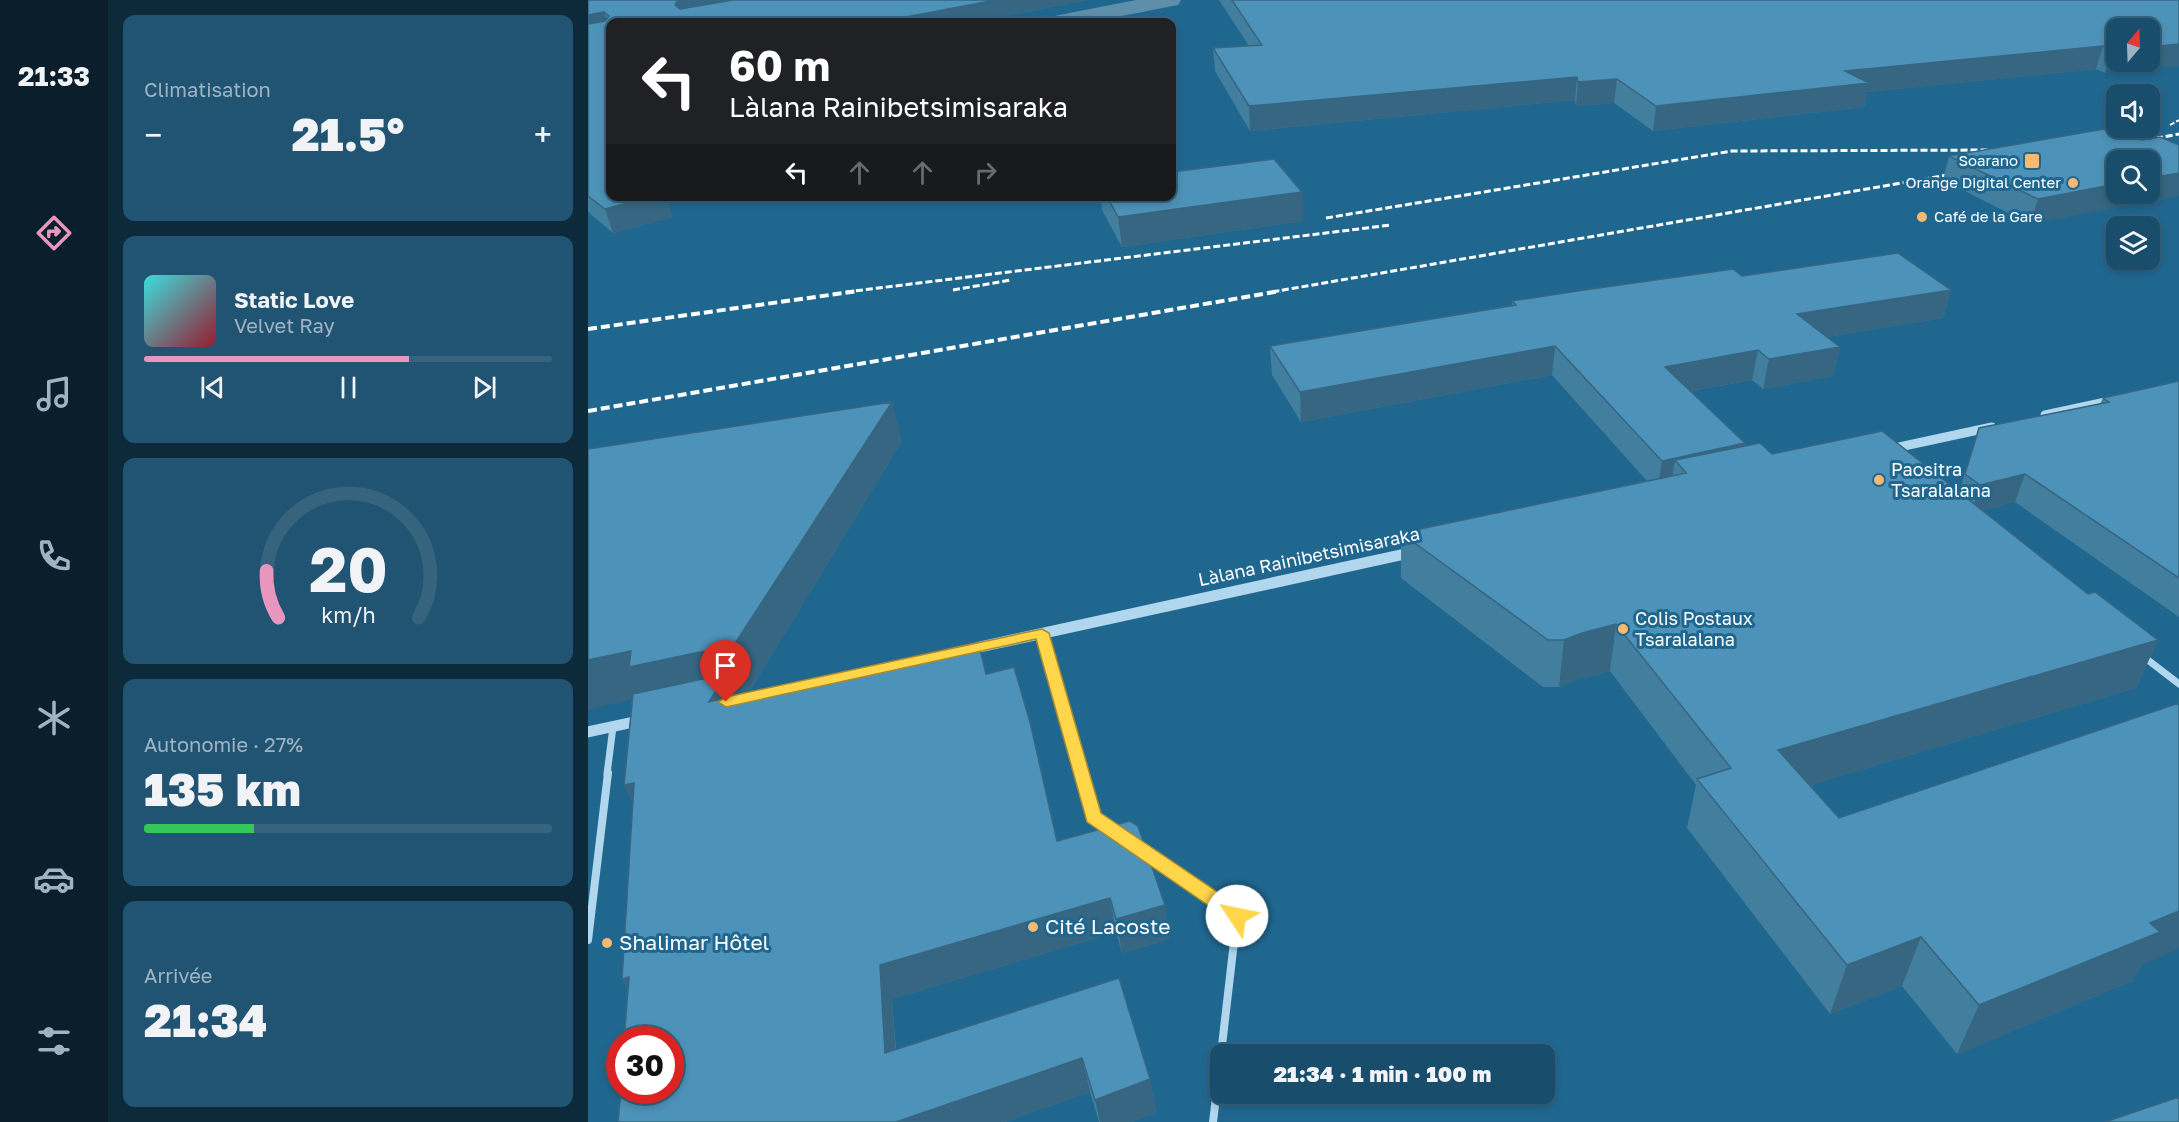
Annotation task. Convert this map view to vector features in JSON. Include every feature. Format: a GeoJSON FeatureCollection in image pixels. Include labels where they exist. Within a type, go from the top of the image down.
{"type":"FeatureCollection","features":[{"type":"Feature","properties":{"kind":"street"},"geometry":{"type":"LineString","coordinates":[[2030,418],[2122,398]]}},
{"type":"Feature","properties":{"kind":"street"},"geometry":{"type":"LineString","coordinates":[[1882,451],[2007,423]]}},
{"type":"Feature","properties":{"kind":"street"},"geometry":{"type":"LineString","coordinates":[[1882,451],[1891,458]]}},
{"type":"Feature","properties":{"kind":"street","name":"Làlana Rainibetsimisaraka"},"geometry":{"type":"LineString","coordinates":[[949,654],[1427,550]]}},
{"type":"Feature","properties":{"kind":"street"},"geometry":{"type":"LineString","coordinates":[[1042,633],[1094,817],[1122,837]]}},
{"type":"Feature","properties":{"kind":"street"},"geometry":{"type":"LineString","coordinates":[[2142,655],[2179,684]]}},
{"type":"Feature","properties":{"kind":"street"},"geometry":{"type":"LineString","coordinates":[[588,732],[660,716]]}},
{"type":"Feature","properties":{"kind":"street"},"geometry":{"type":"LineString","coordinates":[[588,940],[613,726]]}},
{"type":"Feature","properties":{"kind":"street"},"geometry":{"type":"LineString","coordinates":[[1132,843],[1237,916],[1222,1044]]}},
{"type":"Feature","properties":{"kind":"street"},"geometry":{"type":"LineString","coordinates":[[1213,1122],[1215,1104]]}},
{"type":"Feature","properties":{"kind":"building"},"geometry":{"type":"Polygon","coordinates":[[[588,0],[678,0],[675,5],[680,9],[733,0],[996,0],[900,18],[607,18],[609,16],[604,12],[588,15],[588,0]]]}},
{"type":"Feature","properties":{"kind":"building"},"geometry":{"type":"Polygon","coordinates":[[[1232,0],[2179,0],[2179,44],[2160,46],[2160,18],[2106,18],[2106,47],[1845,71],[1869,83],[1656,106],[1617,79],[1578,82],[1577,77],[1249,106],[1213,48],[1262,45],[1232,0]]]}},
{"type":"Feature","properties":{"kind":"building"},"geometry":{"type":"Polygon","coordinates":[[[605,21],[606,201],[635,201],[605,209],[588,196],[588,24],[605,21]]]}},
{"type":"Feature","properties":{"kind":"building"},"geometry":{"type":"Polygon","coordinates":[[[2106,129],[2106,138],[2142,140],[2160,137],[2179,145],[2179,173],[2160,176],[2160,150],[2106,150],[2106,186],[2038,199],[1949,156],[2106,129]]]}},
{"type":"Feature","properties":{"kind":"building"},"geometry":{"type":"Polygon","coordinates":[[[1274,159],[1302,192],[1118,217],[1110,201],[1176,201],[1176,171],[1274,159]]]}},
{"type":"Feature","properties":{"kind":"building"},"geometry":{"type":"Polygon","coordinates":[[[1898,253],[1951,290],[1797,314],[1840,347],[1769,359],[1758,350],[1665,367],[1745,443],[1662,461],[1555,346],[1300,392],[1270,346],[1516,305],[1512,301],[1584,290],[1733,269],[1742,276],[1898,253]]]}},
{"type":"Feature","properties":{"kind":"building"},"geometry":{"type":"Polygon","coordinates":[[[2179,381],[2179,578],[2025,474],[1980,485],[1965,474],[1979,428],[2109,402],[2103,398],[2179,381]]]}},
{"type":"Feature","properties":{"kind":"building"},"geometry":{"type":"Polygon","coordinates":[[[892,402],[734,645],[629,667],[631,651],[588,660],[588,449],[892,402]]]}},
{"type":"Feature","properties":{"kind":"building"},"geometry":{"type":"Polygon","coordinates":[[[1882,431],[2088,594],[2095,592],[2158,640],[1778,750],[1839,818],[2179,703],[2179,911],[2150,923],[2160,932],[1979,1005],[1921,937],[1847,965],[1697,779],[1731,768],[1616,624],[1564,640],[1548,640],[1401,533],[1686,473],[1675,460],[1760,443],[1772,454],[1882,431]]]}},
{"type":"Feature","properties":{"kind":"building"},"geometry":{"type":"Polygon","coordinates":[[[978,641],[986,674],[1014,667],[1030,722],[1057,841],[1130,821],[1138,826],[1165,905],[1116,919],[1110,898],[880,965],[885,1053],[1119,978],[1150,1079],[1095,1100],[1082,1058],[896,1122],[618,1122],[620,1104],[684,1104],[684,1026],[625,1026],[629,977],[622,979],[634,783],[624,785],[633,694],[726,674],[709,702],[978,641]]]}},
{"type":"Feature","properties":{"kind":"building"},"geometry":{"type":"Polygon","coordinates":[[[2179,1097],[2179,1122],[2105,1122],[2179,1097]]]}},
{"type":"Feature","properties":{"kind":"waterway"},"geometry":{"type":"LineString","coordinates":[[1079,18],[1170,0]]}},
{"type":"Feature","properties":{"kind":"railway"},"geometry":{"type":"LineString","coordinates":[[2170,125],[2179,120]]}},
{"type":"Feature","properties":{"kind":"railway"},"geometry":{"type":"LineString","coordinates":[[2146,140],[2179,134]]}},
{"type":"Feature","properties":{"kind":"railway"},"geometry":{"type":"LineString","coordinates":[[1326,218],[1732,151],[1996,150]]}},
{"type":"Feature","properties":{"kind":"railway"},"geometry":{"type":"LineString","coordinates":[[1272,292],[1959,173]]}},
{"type":"Feature","properties":{"kind":"railway"},"geometry":{"type":"LineString","coordinates":[[846,292],[1391,225]]}},
{"type":"Feature","properties":{"kind":"railway"},"geometry":{"type":"LineString","coordinates":[[953,290],[1011,280]]}},
{"type":"Feature","properties":{"kind":"railway"},"geometry":{"type":"LineString","coordinates":[[588,329],[858,291]]}},
{"type":"Feature","properties":{"kind":"railway"},"geometry":{"type":"LineString","coordinates":[[588,411],[1280,291]]}},
{"type":"Feature","properties":{"kind":"place","name":"Soarano"},"geometry":{"type":"Point","coordinates":[2032,161]}},
{"type":"Feature","properties":{"kind":"place","name":"Orange Digital Center"},"geometry":{"type":"Point","coordinates":[2073,183]}},
{"type":"Feature","properties":{"kind":"place","name":"Café de la Gare"},"geometry":{"type":"Point","coordinates":[1922,217]}},
{"type":"Feature","properties":{"kind":"place","name":"Paositra Tsaralalana"},"geometry":{"type":"Point","coordinates":[1879,480]}},
{"type":"Feature","properties":{"kind":"place","name":"Colis Postaux Tsaralalana"},"geometry":{"type":"Point","coordinates":[1623,629]}},
{"type":"Feature","properties":{"kind":"place","name":"Cité Lacoste"},"geometry":{"type":"Point","coordinates":[1033,927]}},
{"type":"Feature","properties":{"kind":"place","name":"Shalimar Hôtel"},"geometry":{"type":"Point","coordinates":[607,943]}},
{"type":"Feature","properties":{"kind":"route"},"geometry":{"type":"LineString","coordinates":[[726,702],[1042,633],[1094,817],[1237,916]]}}]}
